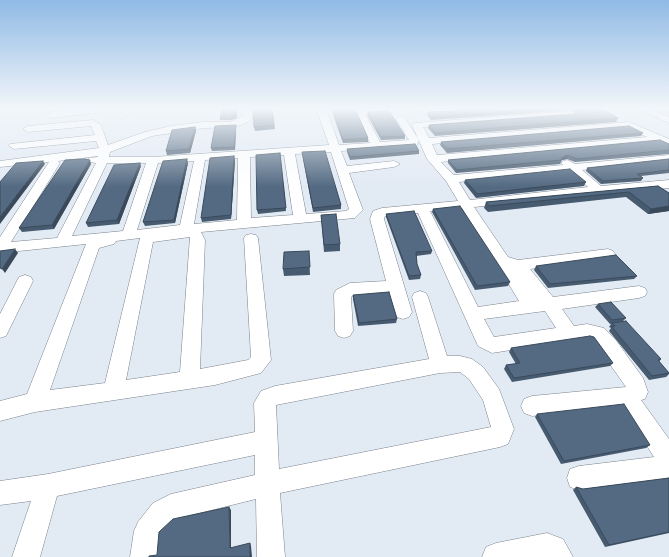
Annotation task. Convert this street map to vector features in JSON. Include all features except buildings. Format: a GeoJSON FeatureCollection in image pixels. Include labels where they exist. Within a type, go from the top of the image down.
{"type":"FeatureCollection","features":[{"type":"Feature","properties":{"kind":"street"},"geometry":{"type":"LineString","coordinates":[[62,241],[104,155],[99,135]]}},
{"type":"Feature","properties":{"kind":"street"},"geometry":{"type":"LineString","coordinates":[[0,173],[6,166],[54,163],[104,155],[137,138],[147,135]]}},
{"type":"Feature","properties":{"kind":"street"},"geometry":{"type":"LineString","coordinates":[[0,248],[186,228],[247,230],[300,219],[345,216],[355,212],[356,210],[329,135]]}},
{"type":"Feature","properties":{"kind":"street"},"geometry":{"type":"LineString","coordinates":[[371,135],[376,145]]}},
{"type":"Feature","properties":{"kind":"street"},"geometry":{"type":"LineString","coordinates":[[0,164],[78,156],[104,155],[153,160],[414,142],[410,135]]}},
{"type":"Feature","properties":{"kind":"street"},"geometry":{"type":"LineString","coordinates":[[423,135],[434,159],[451,179],[466,204],[510,263],[549,304],[569,333]]}},
{"type":"Feature","properties":{"kind":"street"},"geometry":{"type":"LineString","coordinates":[[426,141],[495,135]]}},
{"type":"Feature","properties":{"kind":"street"},"geometry":{"type":"LineString","coordinates":[[533,135],[598,190]]}},
{"type":"Feature","properties":{"kind":"street"},"geometry":{"type":"LineString","coordinates":[[434,159],[548,148],[648,135]]}},
{"type":"Feature","properties":{"kind":"street"},"geometry":{"type":"LineString","coordinates":[[664,135],[669,144]]}},
{"type":"Feature","properties":{"kind":"street"},"geometry":{"type":"LineString","coordinates":[[14,146],[100,138]]}},
{"type":"Feature","properties":{"kind":"street"},"geometry":{"type":"LineString","coordinates":[[289,151],[300,219]]}},
{"type":"Feature","properties":{"kind":"street"},"geometry":{"type":"LineString","coordinates":[[0,411],[35,402],[189,380],[250,369],[261,360],[247,230],[244,153]]}},
{"type":"Feature","properties":{"kind":"street"},"geometry":{"type":"LineString","coordinates":[[186,228],[200,156]]}},
{"type":"Feature","properties":{"kind":"street"},"geometry":{"type":"LineString","coordinates":[[451,179],[669,158]]}},
{"type":"Feature","properties":{"kind":"street"},"geometry":{"type":"LineString","coordinates":[[129,234],[153,160]]}},
{"type":"Feature","properties":{"kind":"street"},"geometry":{"type":"LineString","coordinates":[[0,248],[54,163]]}},
{"type":"Feature","properties":{"kind":"street"},"geometry":{"type":"LineString","coordinates":[[342,170],[394,164]]}},
{"type":"Feature","properties":{"kind":"street"},"geometry":{"type":"LineString","coordinates":[[403,312],[377,219],[378,214],[422,208],[669,184]]}},
{"type":"Feature","properties":{"kind":"street"},"geometry":{"type":"LineString","coordinates":[[422,208],[488,344],[501,344],[569,333],[594,331],[601,336],[626,368],[638,388],[636,393],[626,396],[532,406]]}},
{"type":"Feature","properties":{"kind":"street"},"geometry":{"type":"LineString","coordinates":[[35,402],[92,246],[100,242],[187,233],[193,233],[198,237],[189,380]]}},
{"type":"Feature","properties":{"kind":"street"},"geometry":{"type":"LineString","coordinates":[[113,391],[147,238]]}},
{"type":"Feature","properties":{"kind":"street"},"geometry":{"type":"LineString","coordinates":[[510,263],[608,254]]}},
{"type":"Feature","properties":{"kind":"street"},"geometry":{"type":"LineString","coordinates":[[510,263],[531,306]]}},
{"type":"Feature","properties":{"kind":"street"},"geometry":{"type":"LineString","coordinates":[[0,330],[25,281]]}},
{"type":"Feature","properties":{"kind":"street"},"geometry":{"type":"LineString","coordinates":[[344,331],[342,294],[350,289],[395,286]]}},
{"type":"Feature","properties":{"kind":"street"},"geometry":{"type":"LineString","coordinates":[[473,314],[639,292]]}},
{"type":"Feature","properties":{"kind":"street"},"geometry":{"type":"LineString","coordinates":[[420,297],[440,364]]}},
{"type":"Feature","properties":{"kind":"street"},"geometry":{"type":"LineString","coordinates":[[144,557],[147,531],[155,518],[166,509],[268,484],[494,438],[502,435],[503,429],[492,396],[476,373],[465,365],[440,364],[270,396],[265,403],[267,441],[268,484],[271,557]]}},
{"type":"Feature","properties":{"kind":"street"},"geometry":{"type":"LineString","coordinates":[[626,396],[669,459]]}},
{"type":"Feature","properties":{"kind":"street"},"geometry":{"type":"LineString","coordinates":[[0,493],[48,486],[267,441]]}},
{"type":"Feature","properties":{"kind":"street"},"geometry":{"type":"LineString","coordinates":[[579,478],[669,467]]}},
{"type":"Feature","properties":{"kind":"street"},"geometry":{"type":"LineString","coordinates":[[26,557],[48,486]]}},
{"type":"Feature","properties":{"kind":"street"},"geometry":{"type":"LineString","coordinates":[[496,557],[547,546],[553,549],[559,557]]}}]}
